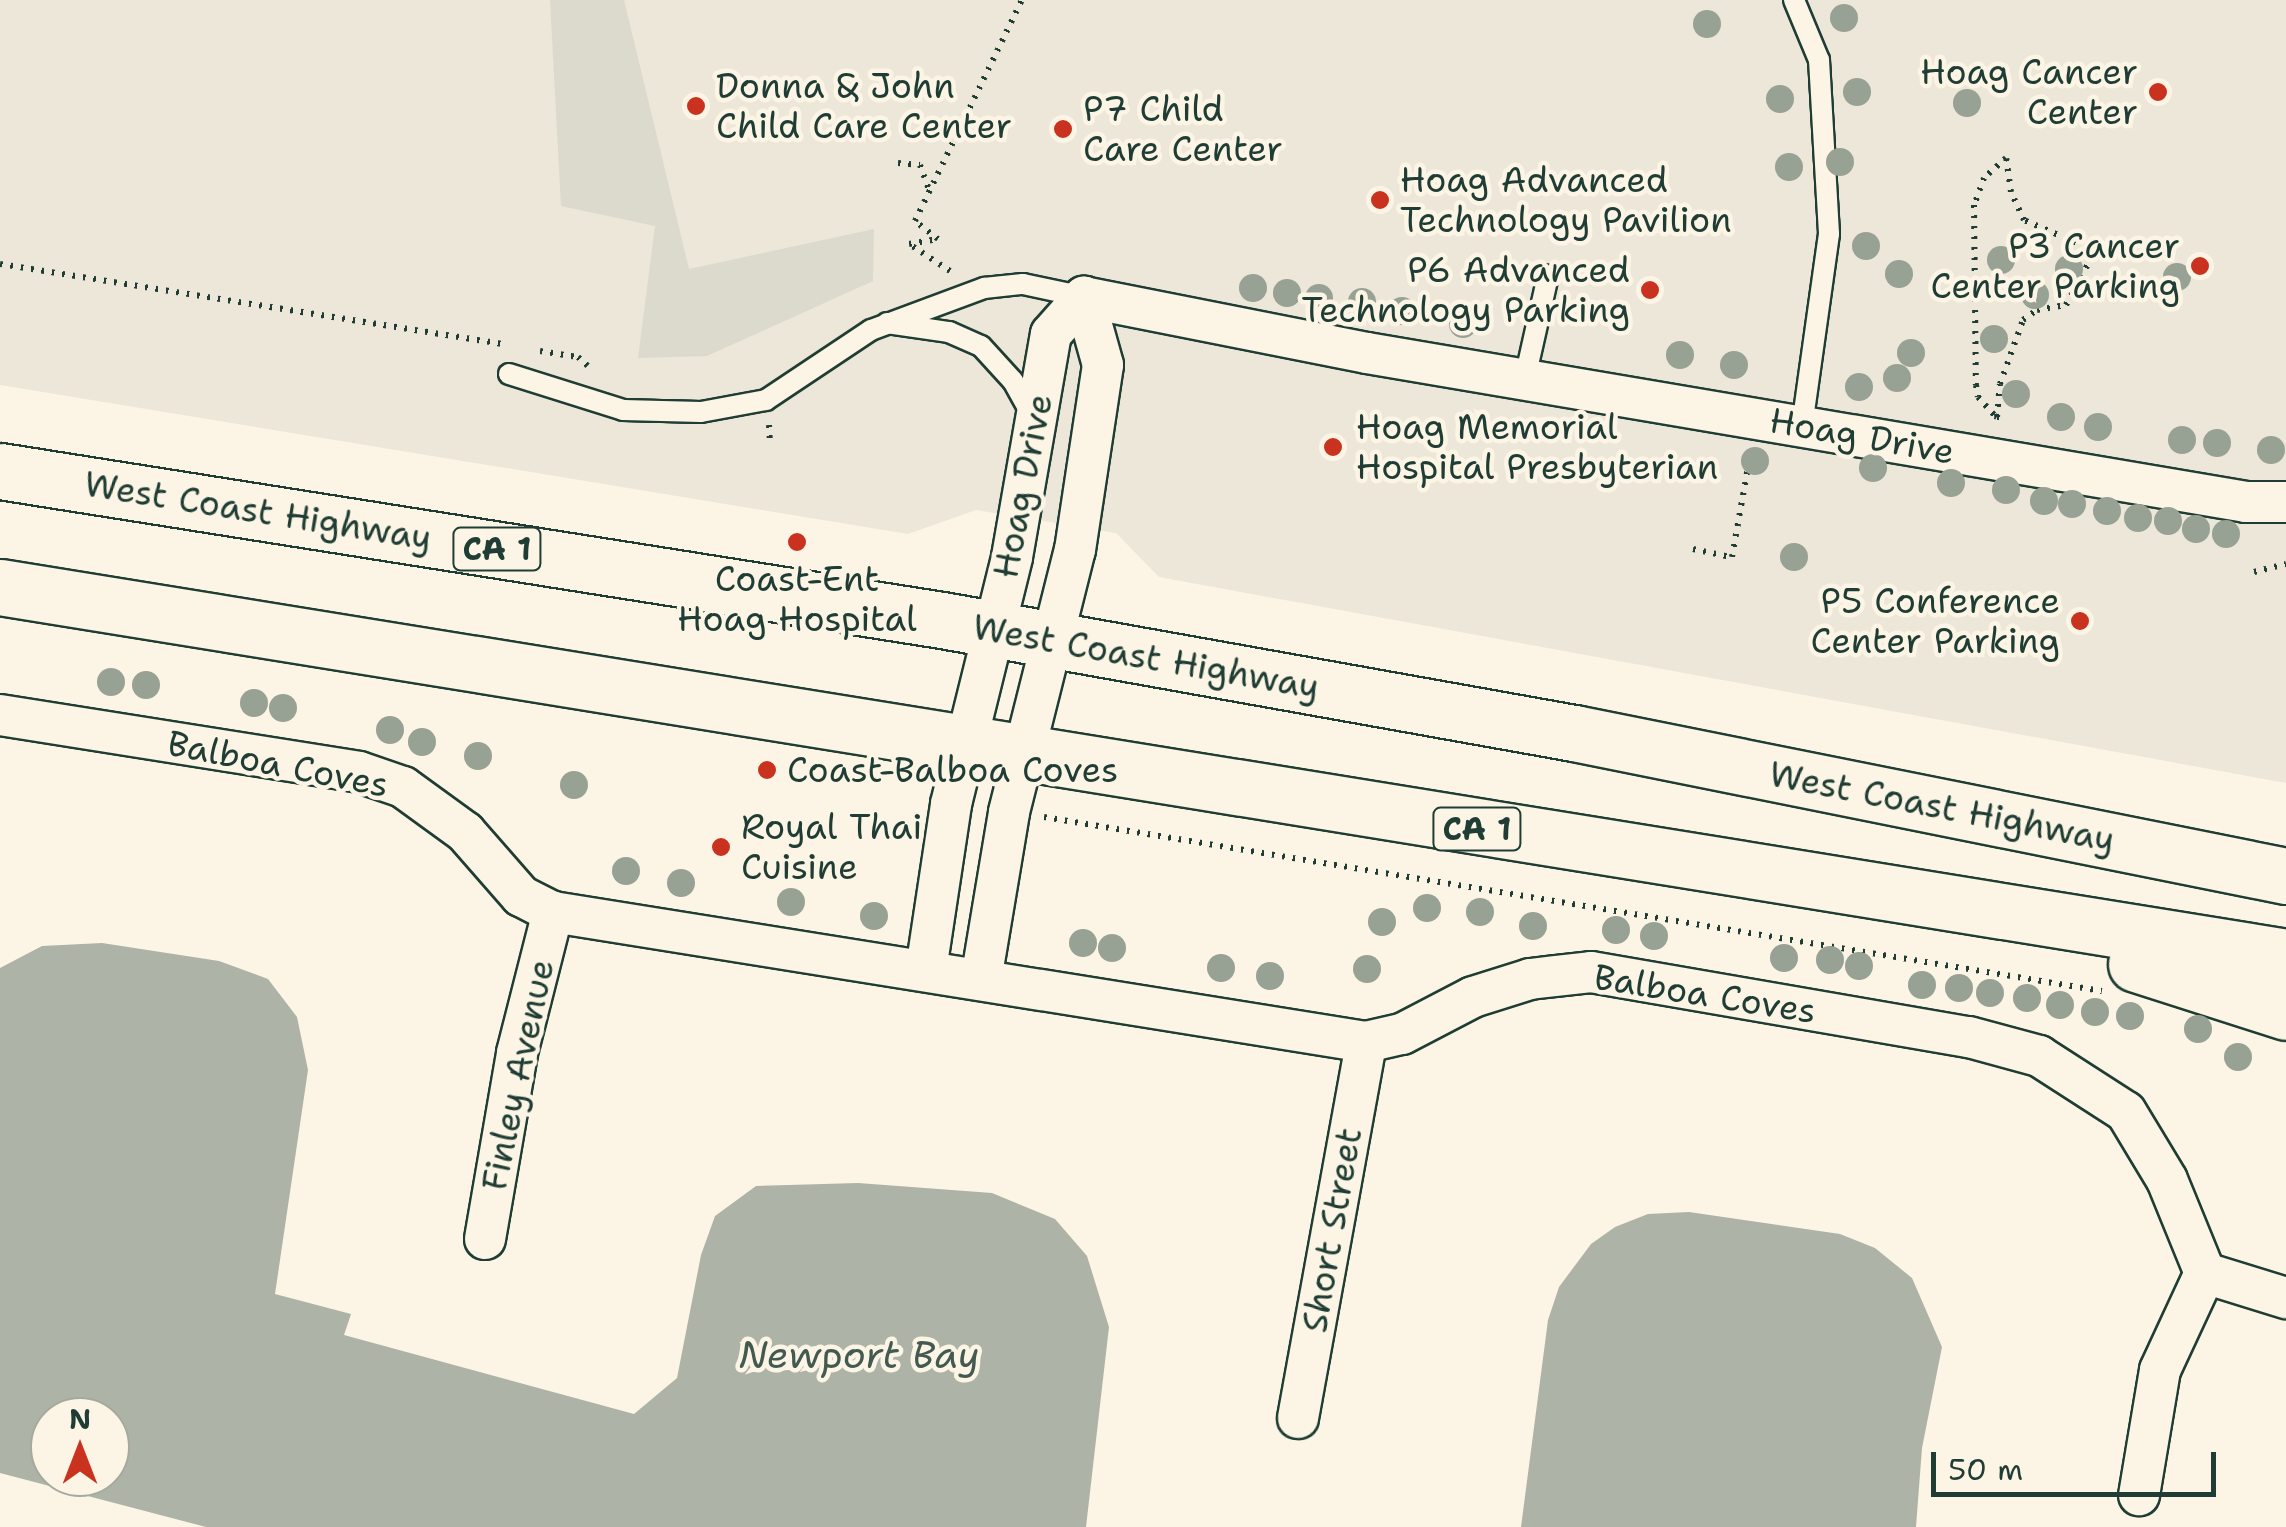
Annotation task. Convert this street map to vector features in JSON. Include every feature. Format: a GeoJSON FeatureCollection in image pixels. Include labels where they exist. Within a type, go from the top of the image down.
{"type":"FeatureCollection","features":[{"type":"Feature","properties":{"kind":"highway","name":"West Coast Highway"},"geometry":{"type":"LineString","coordinates":[[0,470],[1052,640],[1574,733],[2286,876]]}},
{"type":"Feature","properties":{"kind":"highway","name":"CA 1"},"geometry":{"type":"LineString","coordinates":[[0,587],[1932,904],[2286,957]]}},
{"type":"Feature","properties":{"kind":"highway"},"geometry":{"type":"LineString","coordinates":[[1932,904],[2090,956],[2168,970],[2286,1012]]}},
{"type":"Feature","properties":{"kind":"street","name":"Hoag Drive"},"geometry":{"type":"LineString","coordinates":[[1084,297],[1524,378],[2246,502],[2286,502]]}},
{"type":"Feature","properties":{"kind":"street","name":"Hoag Drive"},"geometry":{"type":"LineString","coordinates":[[966,744],[993,630],[1051,334],[1084,297]]}},
{"type":"Feature","properties":{"kind":"street","name":"Hoag Drive"},"geometry":{"type":"LineString","coordinates":[[1023,753],[1075,550],[1103,366],[1084,297]]}},
{"type":"Feature","properties":{"kind":"street","name":"Balboa Coves"},"geometry":{"type":"LineString","coordinates":[[0,714],[359,772],[403,788],[465,832],[521,896],[553,912],[1366,1042],[1402,1034],[1473,997],[1530,979],[1592,972],[1969,1037],[2039,1056],[2126,1112],[2167,1180],[2205,1273]]}},
{"type":"Feature","properties":{"kind":"street"},"geometry":{"type":"LineString","coordinates":[[926,970],[966,744]]}},
{"type":"Feature","properties":{"kind":"street"},"geometry":{"type":"LineString","coordinates":[[982,980],[1023,753]]}},
{"type":"Feature","properties":{"kind":"street","name":"Finley Avenue"},"geometry":{"type":"LineString","coordinates":[[485,1239],[517,1054],[553,912]]}},
{"type":"Feature","properties":{"kind":"street","name":"Short Street"},"geometry":{"type":"LineString","coordinates":[[1298,1418],[1366,1042]]}},
{"type":"Feature","properties":{"kind":"street"},"geometry":{"type":"LineString","coordinates":[[2140,1495],[2160,1370],[2205,1273],[2286,1298]]}},
{"type":"Feature","properties":{"kind":"lane"},"geometry":{"type":"LineString","coordinates":[[1794,0],[1819,60],[1829,234],[1802,426]]}},
{"type":"Feature","properties":{"kind":"lane"},"geometry":{"type":"LineString","coordinates":[[1524,378],[1548,276]]}},
{"type":"Feature","properties":{"kind":"lane"},"geometry":{"type":"LineString","coordinates":[[509,374],[622,410],[700,412],[766,400],[886,323],[984,288],[1023,284],[1084,297]]}},
{"type":"Feature","properties":{"kind":"lane"},"geometry":{"type":"LineString","coordinates":[[886,323],[948,332],[981,346],[1013,381],[1036,422]]}},
{"type":"Feature","properties":{"kind":"path"},"geometry":{"type":"LineString","coordinates":[[950,271],[909,244],[938,240],[915,221],[1022,0]]}},
{"type":"Feature","properties":{"kind":"path"},"geometry":{"type":"LineString","coordinates":[[2006,158],[2010,192],[2024,220],[2096,251],[2066,305],[2037,310],[2023,320],[2000,384],[1996,416],[1976,385],[1974,204],[1984,178],[2006,158]]}},
{"type":"Feature","properties":{"kind":"path"},"geometry":{"type":"LineString","coordinates":[[898,164],[920,165],[930,191]]}},
{"type":"Feature","properties":{"kind":"path"},"geometry":{"type":"LineString","coordinates":[[0,264],[578,356],[601,374]]}},
{"type":"Feature","properties":{"kind":"path"},"geometry":{"type":"LineString","coordinates":[[1692,549],[1732,558],[1752,445]]}},
{"type":"Feature","properties":{"kind":"path"},"geometry":{"type":"LineString","coordinates":[[2254,572],[2286,564]]}},
{"type":"Feature","properties":{"kind":"path"},"geometry":{"type":"LineString","coordinates":[[1042,816],[2113,992]]}},
{"type":"Feature","properties":{"kind":"shaded area","name":"Hoag Memorial Hospital Presbyterian"},"geometry":{"type":"Polygon","coordinates":[[[0,0],[2286,0],[2286,783],[1159,577],[1116,533],[976,510],[908,534],[0,385],[0,0]]]}},
{"type":"Feature","properties":{"kind":"shaded area"},"geometry":{"type":"Polygon","coordinates":[[[550,0],[624,0],[689,269],[874,229],[873,281],[707,356],[638,358],[655,226],[561,206],[550,0]]]}},
{"type":"Feature","properties":{"kind":"water","name":"Newport Bay"},"geometry":{"type":"Polygon","coordinates":[[[102,943],[219,961],[268,979],[297,1017],[308,1070],[275,1294],[351,1314],[344,1335],[634,1414],[677,1378],[701,1255],[715,1216],[756,1186],[858,1183],[992,1193],[1055,1219],[1087,1256],[1109,1327],[1086,1527],[206,1527],[92,1497],[130,1497],[130,1397],[30,1397],[30,1481],[0,1473],[0,968],[42,946],[102,943]]]}},
{"type":"Feature","properties":{"kind":"water"},"geometry":{"type":"Polygon","coordinates":[[[1689,1212],[1840,1234],[1875,1248],[1912,1278],[1942,1347],[1922,1448],[1916,1527],[1521,1527],[1548,1320],[1559,1287],[1591,1244],[1615,1227],[1648,1214],[1689,1212]]]}},
{"type":"Feature","properties":{"kind":"place","name":"Hoag Cancer Center"},"geometry":{"type":"Point","coordinates":[2158,92]}},
{"type":"Feature","properties":{"kind":"place","name":"Donna & John Child Care Center"},"geometry":{"type":"Point","coordinates":[696,106]}},
{"type":"Feature","properties":{"kind":"place","name":"P7 Child Care Center"},"geometry":{"type":"Point","coordinates":[1063,129]}},
{"type":"Feature","properties":{"kind":"place","name":"Hoag Advanced Technology Pavilion"},"geometry":{"type":"Point","coordinates":[1380,200]}},
{"type":"Feature","properties":{"kind":"place","name":"P3 Cancer Center Parking"},"geometry":{"type":"Point","coordinates":[2200,266]}},
{"type":"Feature","properties":{"kind":"place","name":"P6 Advanced Technology Parking"},"geometry":{"type":"Point","coordinates":[1650,290]}},
{"type":"Feature","properties":{"kind":"place","name":"Hoag Memorial Hospital Presbyterian"},"geometry":{"type":"Point","coordinates":[1333,447]}},
{"type":"Feature","properties":{"kind":"place","name":"Coast-Ent Hoag Hospital"},"geometry":{"type":"Point","coordinates":[797,542]}},
{"type":"Feature","properties":{"kind":"place","name":"P5 Conference Center Parking"},"geometry":{"type":"Point","coordinates":[2080,621]}},
{"type":"Feature","properties":{"kind":"place","name":"Coast-Balboa Coves"},"geometry":{"type":"Point","coordinates":[767,770]}},
{"type":"Feature","properties":{"kind":"place","name":"Royal Thai Cuisine"},"geometry":{"type":"Point","coordinates":[721,847]}}]}
